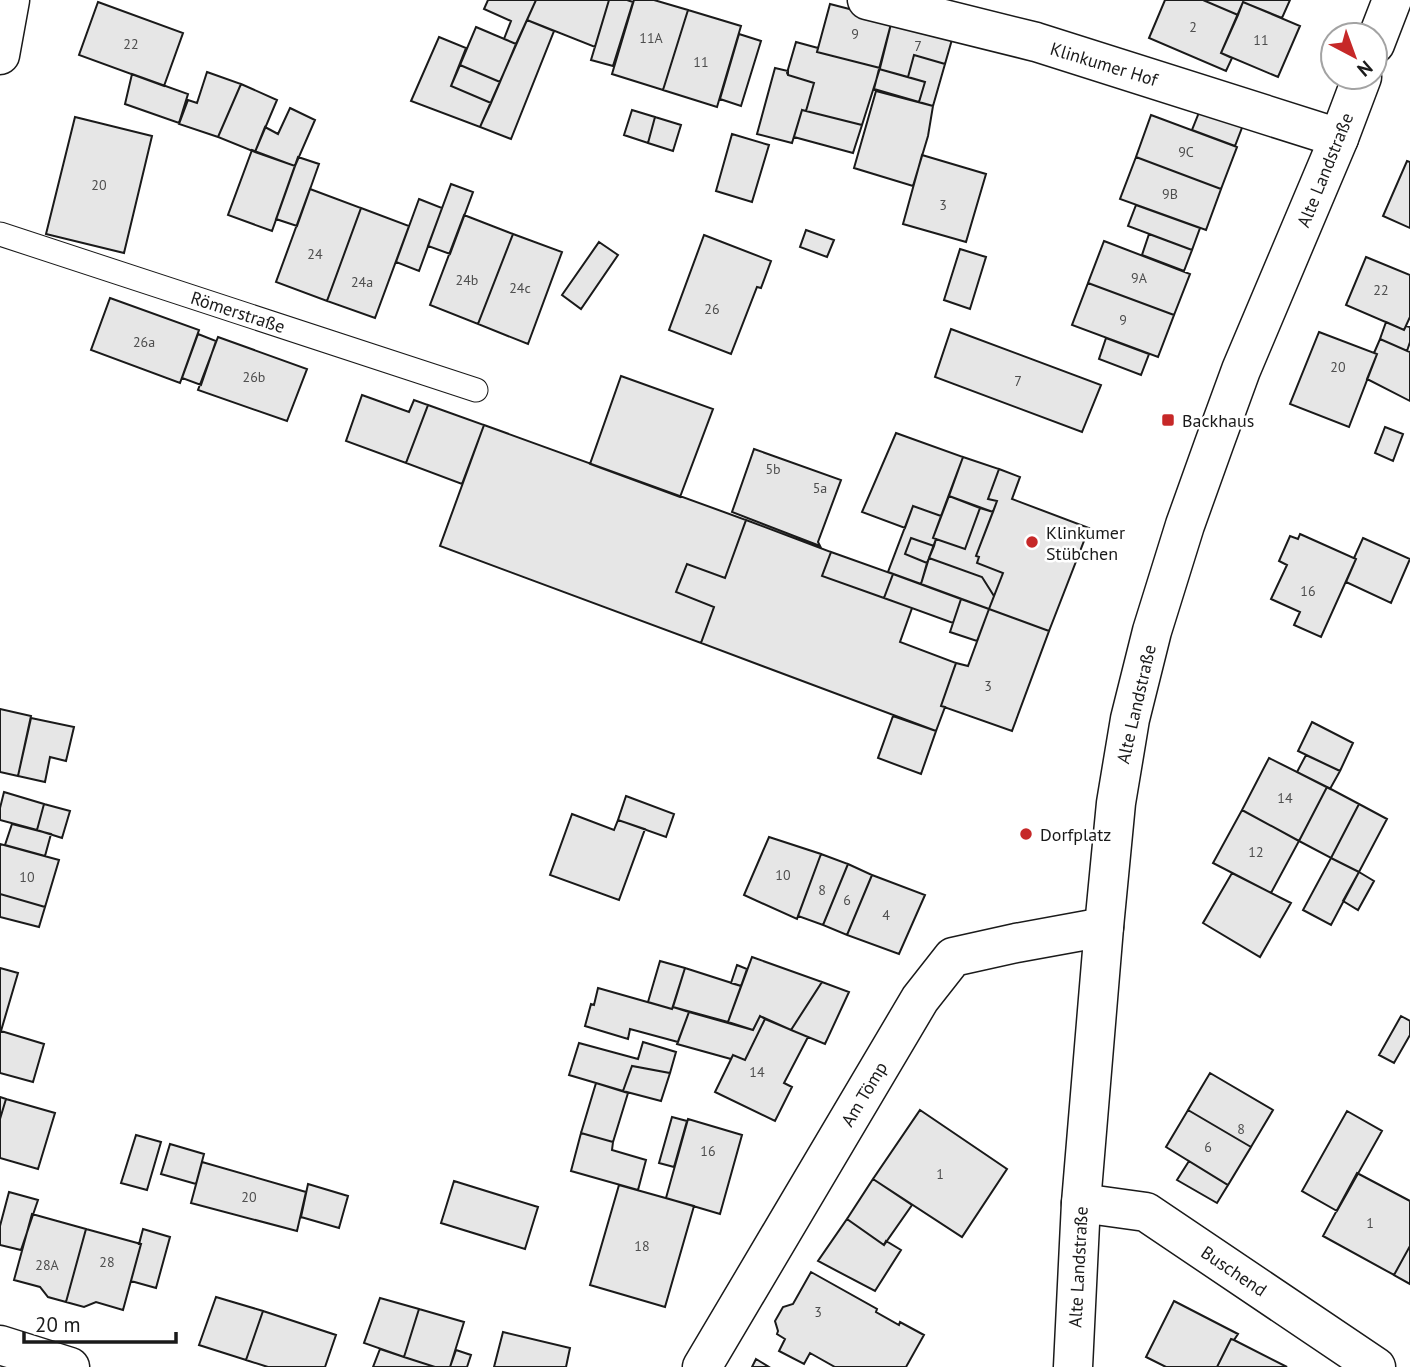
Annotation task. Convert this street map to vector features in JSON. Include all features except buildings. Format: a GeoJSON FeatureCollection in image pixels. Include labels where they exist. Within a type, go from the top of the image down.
{"type":"FeatureCollection","features":[{"type":"Feature","properties":{"kind":"street"},"geometry":{"type":"LineString","coordinates":[[0,55],[10,0]]}},
{"type":"Feature","properties":{"kind":"street","name":"Klinkumer Hof"},"geometry":{"type":"LineString","coordinates":[[867,0],[1036,42],[1339,138]]}},
{"type":"Feature","properties":{"kind":"street"},"geometry":{"type":"LineString","coordinates":[[1384,21],[1392,0]]}},
{"type":"Feature","properties":{"kind":"street","name":"Alte Landstraße"},"geometry":{"type":"LineString","coordinates":[[1073,1367],[1081,1203],[1104,927],[1116,803],[1130,719],[1152,631],[1185,525],[1241,370],[1357,91]]}},
{"type":"Feature","properties":{"kind":"street","name":"Am Tömp"},"geometry":{"type":"LineString","coordinates":[[702,1367],[920,999],[953,957],[1104,927]]}},
{"type":"Feature","properties":{"kind":"street","name":"Buschend"},"geometry":{"type":"LineString","coordinates":[[1081,1203],[1146,1212],[1376,1367]]}},
{"type":"Feature","properties":{"kind":"street"},"geometry":{"type":"LineString","coordinates":[[0,1345],[70,1367]]}},
{"type":"Feature","properties":{"kind":"lane","name":"Römerstraße"},"geometry":{"type":"LineString","coordinates":[[0,234],[476,390]]}},
{"type":"Feature","properties":{"kind":"place","name":"Backhaus"},"geometry":{"type":"Point","coordinates":[1168,420]}},
{"type":"Feature","properties":{"kind":"place","name":"Klinkumer Stübchen"},"geometry":{"type":"Point","coordinates":[1032,542]}},
{"type":"Feature","properties":{"kind":"place","name":"Dorfplatz"},"geometry":{"type":"Point","coordinates":[1026,834]}}]}
